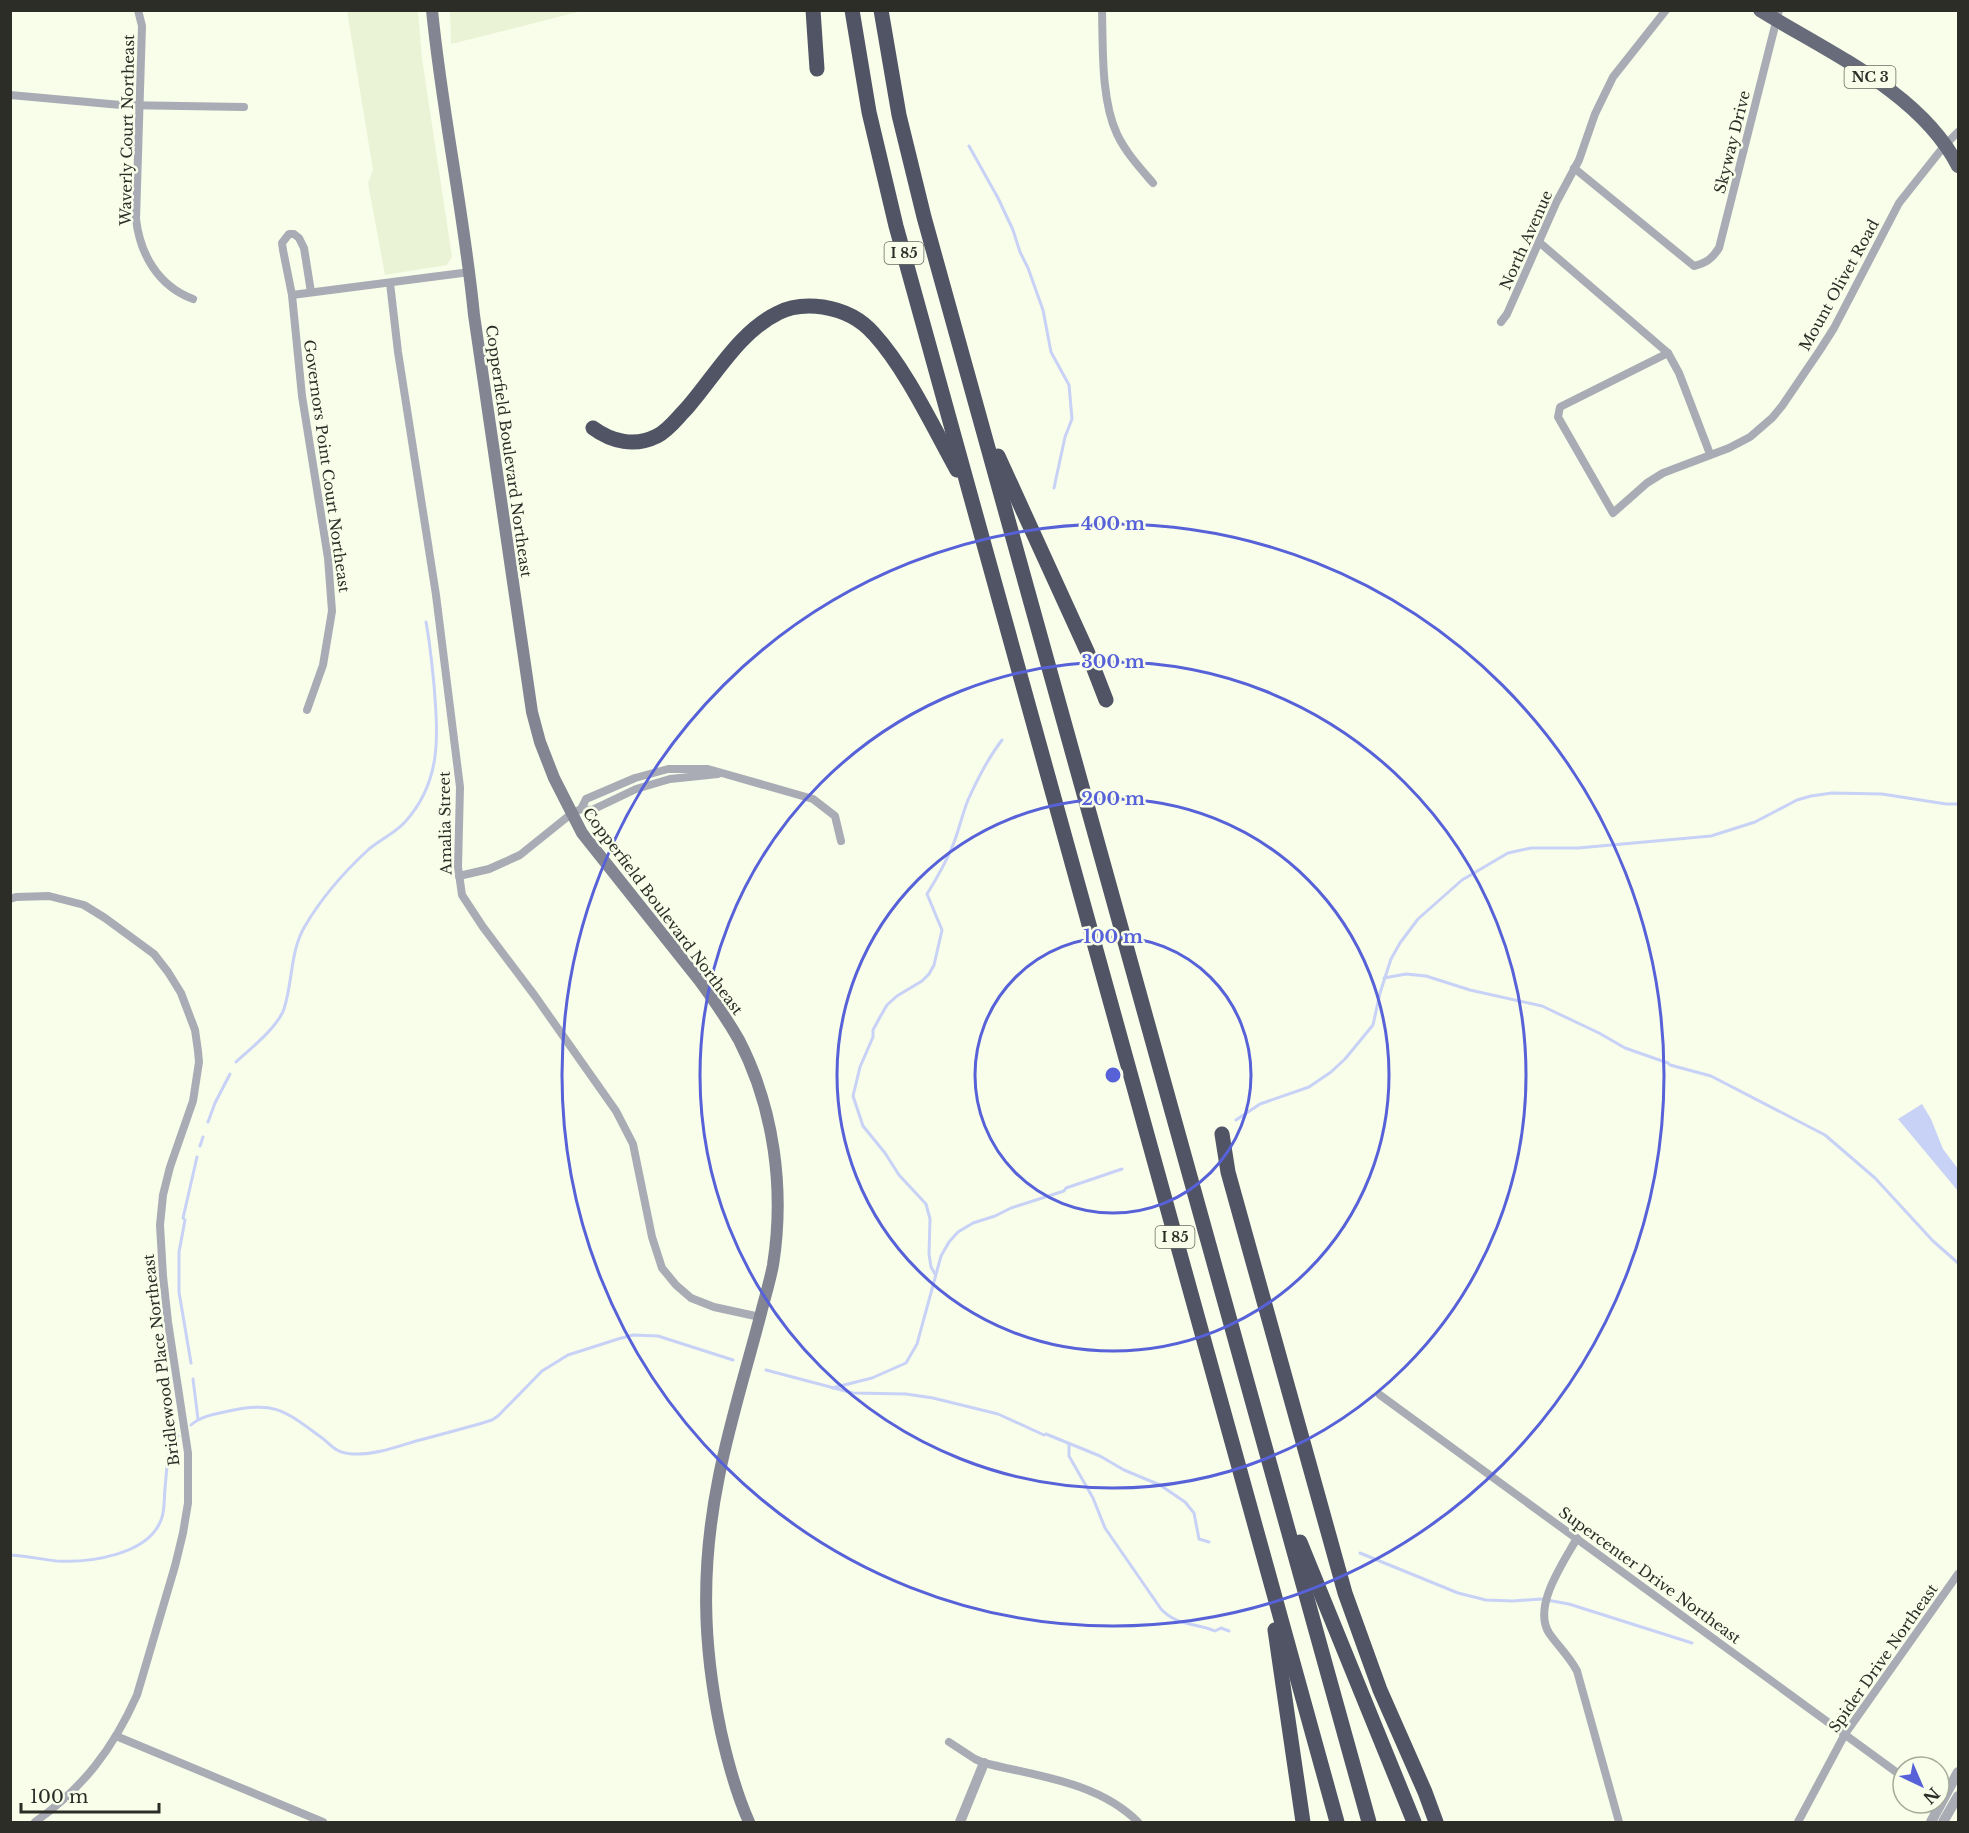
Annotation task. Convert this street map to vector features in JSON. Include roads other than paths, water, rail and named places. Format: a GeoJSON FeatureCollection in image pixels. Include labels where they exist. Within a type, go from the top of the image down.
{"type":"FeatureCollection","features":[{"type":"Feature","properties":{"kind":"highway"},"geometry":{"type":"LineString","coordinates":[[813,10],[817,69]]}},
{"type":"Feature","properties":{"kind":"highway","name":"I 85"},"geometry":{"type":"LineString","coordinates":[[852,10],[869,112],[883,173],[1337,1822]]}},
{"type":"Feature","properties":{"kind":"highway","name":"I 85"},"geometry":{"type":"LineString","coordinates":[[881,10],[911,168],[1369,1822]]}},
{"type":"Feature","properties":{"kind":"highway"},"geometry":{"type":"LineString","coordinates":[[593,428],[603,436],[622,442],[642,441],[657,436],[674,422],[743,341],[763,322],[779,312],[796,307],[830,308],[860,321],[893,358],[970,492]]}},
{"type":"Feature","properties":{"kind":"highway"},"geometry":{"type":"LineString","coordinates":[[978,412],[1087,651],[1106,700]]}},
{"type":"Feature","properties":{"kind":"highway"},"geometry":{"type":"LineString","coordinates":[[1222,1134],[1228,1172],[1346,1593],[1380,1690],[1436,1822]]}},
{"type":"Feature","properties":{"kind":"highway"},"geometry":{"type":"LineString","coordinates":[[1276,1483],[1414,1822]]}},
{"type":"Feature","properties":{"kind":"highway"},"geometry":{"type":"LineString","coordinates":[[1266,1570],[1303,1822]]}},
{"type":"Feature","properties":{"kind":"main road","name":"Copperfield Boulevard Northeast"},"geometry":{"type":"LineString","coordinates":[[432,10],[438,74],[470,272],[474,315],[532,712],[543,751],[554,778],[576,811],[582,833],[716,1004],[738,1040],[760,1091],[770,1132],[778,1180],[778,1217],[773,1266],[719,1475],[710,1527],[706,1574],[705,1613],[712,1688],[728,1763],[749,1822]]}},
{"type":"Feature","properties":{"kind":"main road","name":"NC 3"},"geometry":{"type":"LineString","coordinates":[[1760,10],[1778,16],[1892,91],[1931,126],[1959,166]]}},
{"type":"Feature","properties":{"kind":"street","name":"Waverly Court Northeast"},"geometry":{"type":"LineString","coordinates":[[138,10],[142,19],[136,219],[138,237],[147,258],[168,285],[183,295],[194,298]]}},
{"type":"Feature","properties":{"kind":"street"},"geometry":{"type":"LineString","coordinates":[[1102,10],[1106,85],[1112,118],[1117,134],[1153,183]]}},
{"type":"Feature","properties":{"kind":"street","name":"North Avenue"},"geometry":{"type":"LineString","coordinates":[[1501,322],[1508,314],[1612,77],[1666,10]]}},
{"type":"Feature","properties":{"kind":"street","name":"Skyway Drive"},"geometry":{"type":"LineString","coordinates":[[1574,168],[1694,266],[1707,262],[1719,248],[1778,16]]}},
{"type":"Feature","properties":{"kind":"street"},"geometry":{"type":"LineString","coordinates":[[10,95],[139,106],[244,107]]}},
{"type":"Feature","properties":{"kind":"street","name":"Mount Olivet Road"},"geometry":{"type":"LineString","coordinates":[[1668,353],[1560,407],[1558,417],[1613,513],[1647,483],[1663,473],[1729,448],[1750,437],[1762,428],[1782,406],[1834,328],[1899,203],[1945,145],[1959,132]]}},
{"type":"Feature","properties":{"kind":"street","name":"Governors Point Court Northeast"},"geometry":{"type":"LineString","coordinates":[[307,710],[323,665],[332,611],[328,558],[302,396],[292,295],[282,243],[289,234],[294,234],[302,242],[311,292]]}},
{"type":"Feature","properties":{"kind":"street"},"geometry":{"type":"LineString","coordinates":[[1539,242],[1668,353],[1679,373],[1710,454]]}},
{"type":"Feature","properties":{"kind":"street"},"geometry":{"type":"LineString","coordinates":[[292,295],[470,272]]}},
{"type":"Feature","properties":{"kind":"street","name":"Amalia Street"},"geometry":{"type":"LineString","coordinates":[[390,283],[398,352],[436,595],[460,787],[459,876],[462,895],[616,1111],[633,1144],[652,1237],[662,1268],[691,1298],[714,1307],[760,1317]]}},
{"type":"Feature","properties":{"kind":"street"},"geometry":{"type":"LineString","coordinates":[[459,876],[489,869],[520,855],[576,811],[586,799],[635,778],[668,769],[708,769],[813,799],[835,816],[841,841]]}},
{"type":"Feature","properties":{"kind":"street","name":"Bridlewood Place Northeast"},"geometry":{"type":"LineString","coordinates":[[10,899],[38,895],[84,904],[154,954],[181,993],[195,1030],[199,1062],[193,1101],[170,1167],[163,1196],[160,1225],[168,1322],[188,1453],[188,1503],[183,1533],[137,1695],[103,1757],[82,1782],[35,1822]]}},
{"type":"Feature","properties":{"kind":"street","name":"Supercenter Drive Northeast"},"geometry":{"type":"LineString","coordinates":[[1380,1395],[1891,1768]]}},
{"type":"Feature","properties":{"kind":"street"},"geometry":{"type":"LineString","coordinates":[[1577,1538],[1551,1587],[1545,1613],[1548,1632],[1568,1655],[1577,1671],[1619,1822]]}},
{"type":"Feature","properties":{"kind":"street","name":"Spider Drive Northeast"},"geometry":{"type":"LineString","coordinates":[[1798,1822],[1845,1734],[1959,1574]]}},
{"type":"Feature","properties":{"kind":"street"},"geometry":{"type":"LineString","coordinates":[[116,1736],[323,1822]]}},
{"type":"Feature","properties":{"kind":"street"},"geometry":{"type":"LineString","coordinates":[[949,1742],[984,1763],[1086,1789],[1108,1799],[1138,1822]]}},
{"type":"Feature","properties":{"kind":"street"},"geometry":{"type":"LineString","coordinates":[[960,1822],[984,1763]]}},
{"type":"Feature","properties":{"kind":"street"},"geometry":{"type":"LineString","coordinates":[[1951,1785],[1959,1772]]}},
{"type":"Feature","properties":{"kind":"street"},"geometry":{"type":"LineString","coordinates":[[1943,1822],[1959,1796]]}},
{"type":"Feature","properties":{"kind":"water"},"geometry":{"type":"Polygon","coordinates":[[[1922,1104],[1931,1119],[1943,1149],[1958,1169],[1958,1191],[1898,1119],[1922,1104]]]}},
{"type":"Feature","properties":{"kind":"waterway"},"geometry":{"type":"LineString","coordinates":[[969,146],[1013,230],[1043,310],[1051,352],[1069,385],[1072,419],[1065,437],[1054,488]]}},
{"type":"Feature","properties":{"kind":"waterway"},"geometry":{"type":"LineString","coordinates":[[236,1062],[263,1038],[281,1016],[300,936],[319,905],[334,885],[369,849],[405,822],[426,790],[435,757],[436,740],[434,685],[426,622]]}},
{"type":"Feature","properties":{"kind":"waterway"},"geometry":{"type":"LineString","coordinates":[[935,1274],[931,1267],[929,1254],[930,1219],[926,1204],[899,1175],[863,1126],[853,1096],[860,1067],[873,1037],[873,1030],[887,1005],[922,981],[934,965],[942,930],[927,894],[950,851],[975,785],[1002,740]]}},
{"type":"Feature","properties":{"kind":"waterway"},"geometry":{"type":"LineString","coordinates":[[1236,1120],[1260,1104],[1309,1087],[1345,1059],[1373,1025],[1391,959],[1418,919],[1462,880],[1508,853],[1531,848],[1578,848],[1711,836],[1755,822],[1797,800],[1832,793],[1882,794],[1958,804]]}},
{"type":"Feature","properties":{"kind":"waterway"},"geometry":{"type":"LineString","coordinates":[[1384,978],[1406,974],[1426,976],[1470,990],[1542,1006],[1625,1048],[1670,1065],[1711,1076],[1825,1135],[1875,1178],[1933,1241],[1958,1263]]}},
{"type":"Feature","properties":{"kind":"waterway"},"geometry":{"type":"LineString","coordinates":[[208,1122],[230,1074]]}},
{"type":"Feature","properties":{"kind":"waterway"},"geometry":{"type":"LineString","coordinates":[[200,1146],[203,1137]]}},
{"type":"Feature","properties":{"kind":"waterway"},"geometry":{"type":"LineString","coordinates":[[191,1363],[179,1292],[179,1252],[185,1220],[183,1218],[197,1157]]}},
{"type":"Feature","properties":{"kind":"waterway"},"geometry":{"type":"LineString","coordinates":[[832,1388],[872,1378],[906,1363],[917,1344],[941,1256],[958,1232],[973,1223],[1011,1208],[1122,1169]]}},
{"type":"Feature","properties":{"kind":"waterway"},"geometry":{"type":"LineString","coordinates":[[191,1425],[204,1417],[219,1413],[244,1408],[268,1408],[296,1419],[341,1452],[369,1453],[492,1420],[542,1371],[568,1355],[633,1335],[658,1336],[733,1360]]}},
{"type":"Feature","properties":{"kind":"waterway"},"geometry":{"type":"LineString","coordinates":[[766,1370],[853,1393],[906,1394],[933,1398],[998,1414],[1044,1435],[1100,1456],[1124,1470],[1160,1485],[1185,1502],[1194,1513],[1199,1539],[1209,1542]]}},
{"type":"Feature","properties":{"kind":"waterway"},"geometry":{"type":"LineString","coordinates":[[193,1379],[198,1419]]}},
{"type":"Feature","properties":{"kind":"waterway"},"geometry":{"type":"LineString","coordinates":[[10,1555],[56,1561],[84,1560],[116,1554],[144,1541],[154,1532],[161,1520],[168,1461],[171,1448],[178,1436]]}},
{"type":"Feature","properties":{"kind":"waterway"},"geometry":{"type":"LineString","coordinates":[[1069,1444],[1069,1456],[1093,1498],[1105,1528],[1161,1609],[1167,1615],[1180,1621],[1215,1631],[1221,1628],[1229,1631]]}},
{"type":"Feature","properties":{"kind":"waterway"},"geometry":{"type":"LineString","coordinates":[[1360,1553],[1458,1593],[1486,1600],[1541,1599],[1569,1604],[1692,1643]]}}]}
